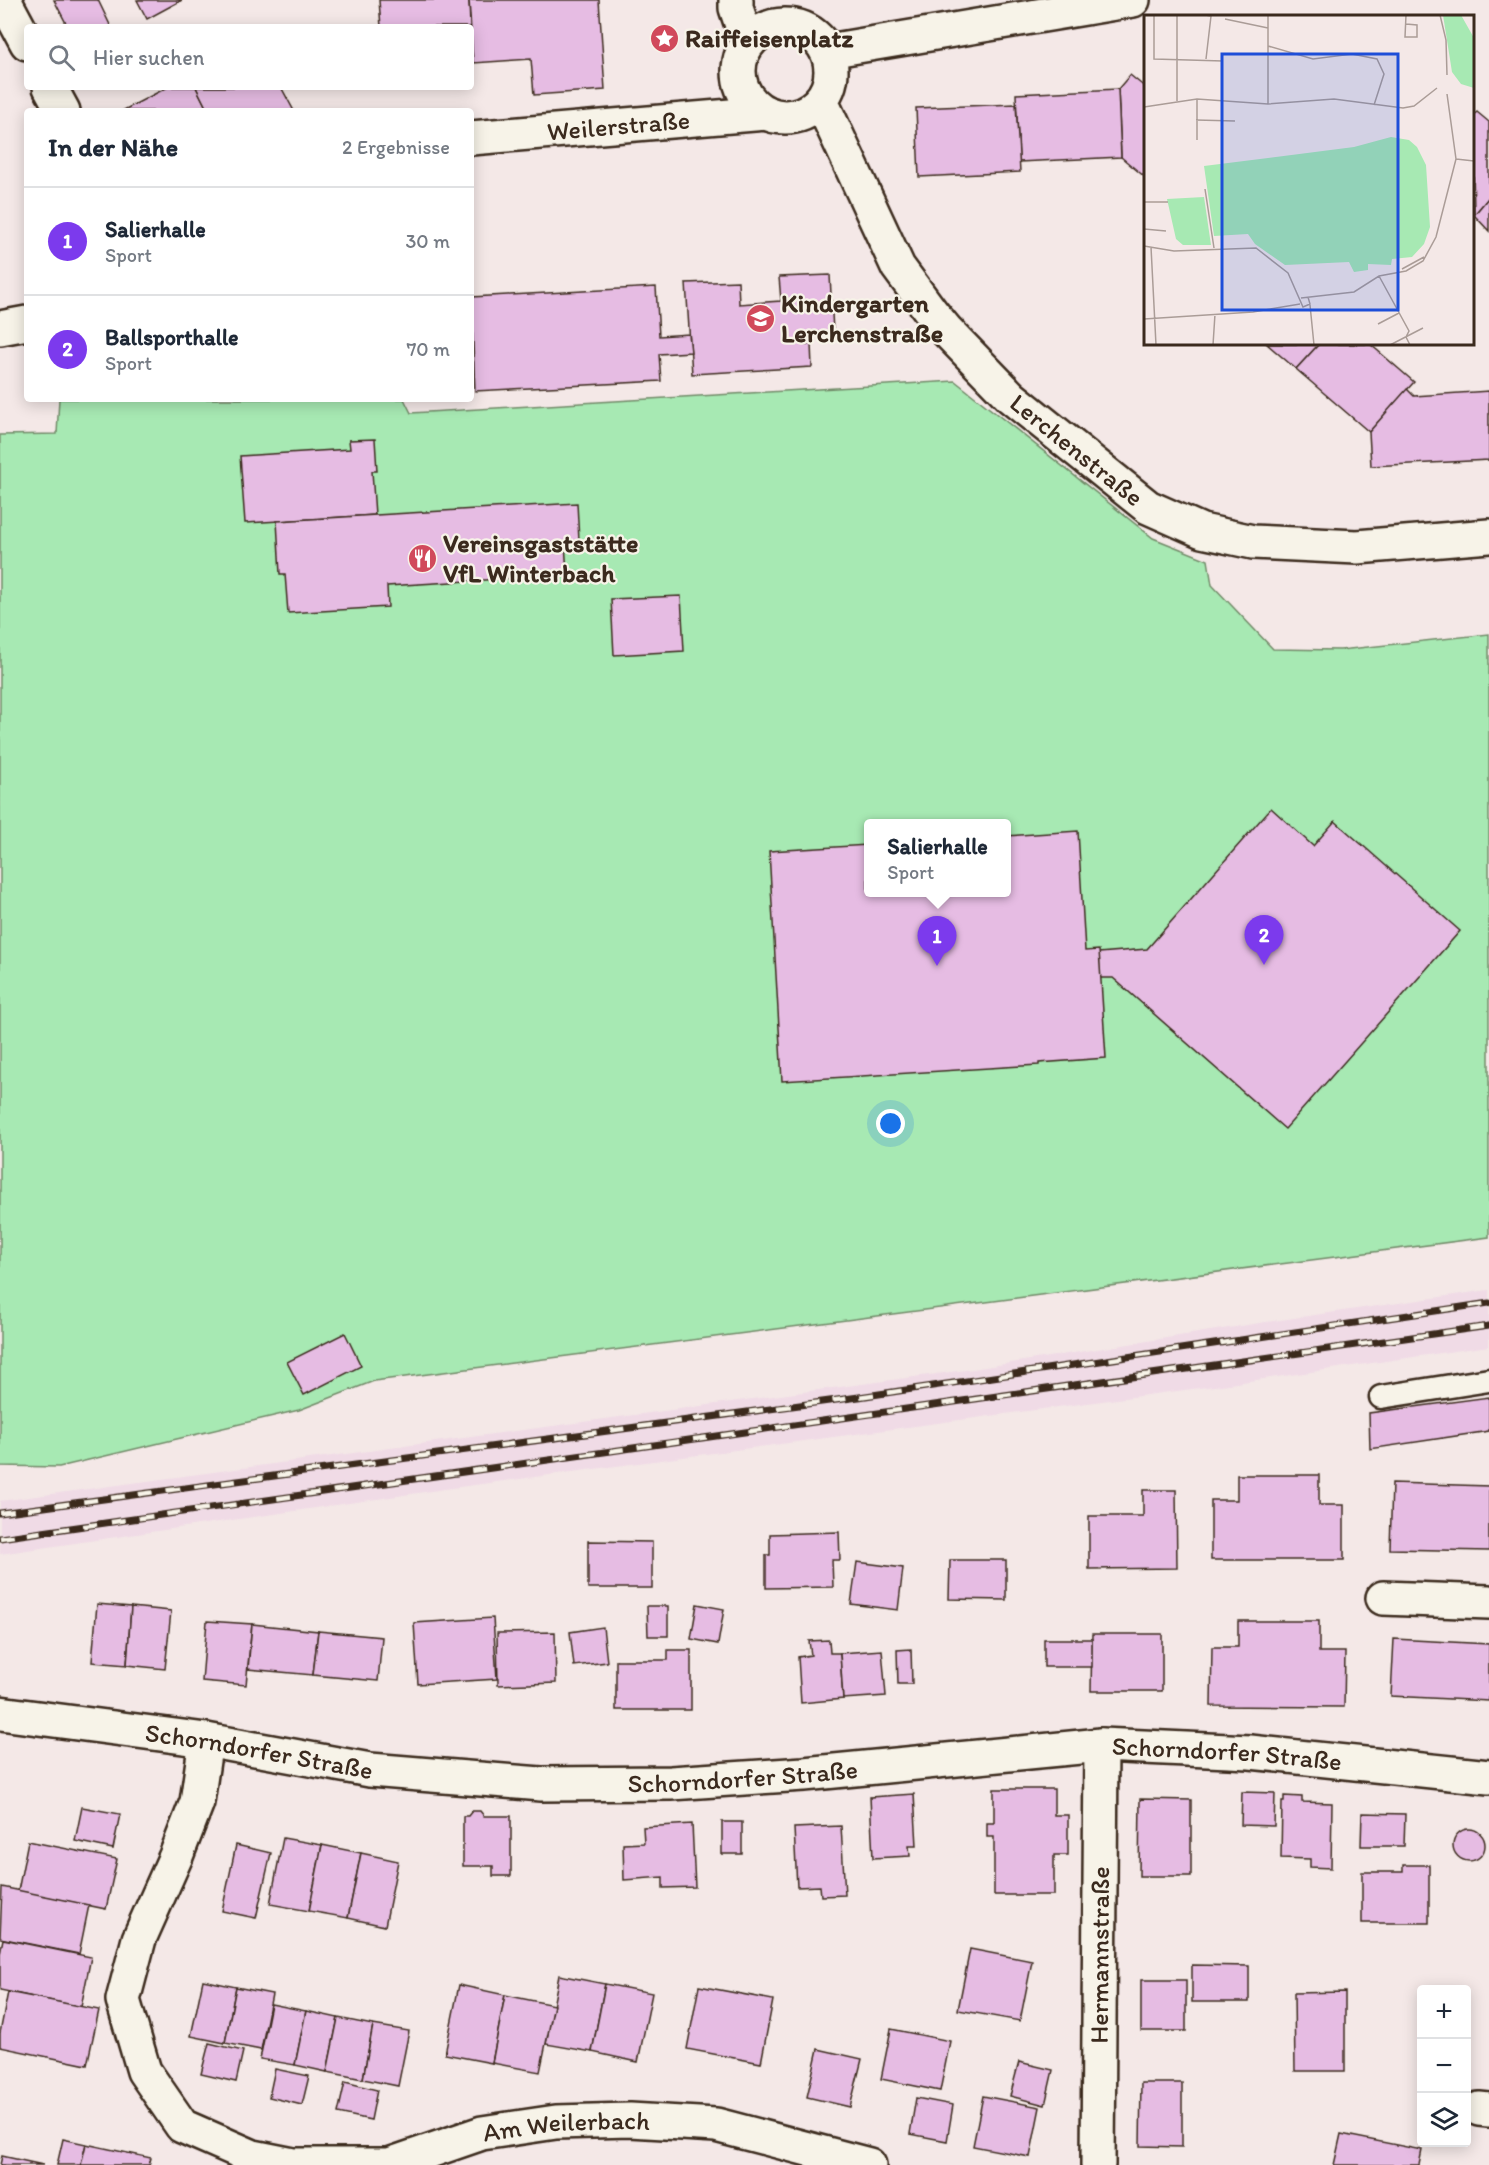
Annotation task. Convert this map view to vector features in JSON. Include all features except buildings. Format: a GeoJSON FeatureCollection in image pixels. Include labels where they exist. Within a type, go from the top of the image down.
{"type":"FeatureCollection","features":[{"type":"Feature","properties":{"kind":"street"},"geometry":{"type":"LineString","coordinates":[[4,0],[24,37]]}},
{"type":"Feature","properties":{"kind":"street"},"geometry":{"type":"LineString","coordinates":[[736,0],[736,8],[748,43]]}},
{"type":"Feature","properties":{"kind":"street"},"geometry":{"type":"LineString","coordinates":[[828,51],[1133,0]]}},
{"type":"Feature","properties":{"kind":"street"},"geometry":{"type":"LineString","coordinates":[[783,25],[802,27],[818,38],[828,51],[832,67],[830,86],[820,101],[801,115],[784,117],[766,113],[746,97],[740,81],[740,63],[748,43],[768,28],[783,25]]}},
{"type":"Feature","properties":{"kind":"street"},"geometry":{"type":"LineString","coordinates":[[52,90],[61,108]]}},
{"type":"Feature","properties":{"kind":"street","name":"Lerchenstraße"},"geometry":{"type":"LineString","coordinates":[[820,101],[898,267],[946,330],[1011,397],[1148,507],[1202,531],[1253,542],[1357,547],[1489,536]]}},
{"type":"Feature","properties":{"kind":"street","name":"Weilerstraße"},"geometry":{"type":"LineString","coordinates":[[474,138],[766,113]]}},
{"type":"Feature","properties":{"kind":"street"},"geometry":{"type":"LineString","coordinates":[[0,328],[24,324]]}},
{"type":"Feature","properties":{"kind":"street"},"geometry":{"type":"LineString","coordinates":[[1383,1598],[1489,1602]]}},
{"type":"Feature","properties":{"kind":"street","name":"Schorndorfer Straße"},"geometry":{"type":"LineString","coordinates":[[0,1713],[206,1740],[370,1770],[541,1784],[671,1783],[804,1774],[1101,1745],[1250,1752],[1489,1777]]}},
{"type":"Feature","properties":{"kind":"street","name":"Am Weilerbach"},"geometry":{"type":"LineString","coordinates":[[206,1740],[197,1802],[139,1939],[123,2000],[144,2071],[182,2126],[255,2161],[293,2165],[389,2165],[482,2133],[556,2122],[630,2120],[716,2125],[870,2165]]}},
{"type":"Feature","properties":{"kind":"street","name":"Hermannstraße"},"geometry":{"type":"LineString","coordinates":[[1098,2165],[1101,1745]]}},
{"type":"Feature","properties":{"kind":"lane"},"geometry":{"type":"LineString","coordinates":[[1381,1397],[1489,1380]]}},
{"type":"Feature","properties":{"kind":"shaded area"},"geometry":{"type":"Polygon","coordinates":[[[1489,1290],[1489,1346],[1222,1385],[452,1488],[0,1554],[0,1501],[973,1369],[1266,1322],[1489,1290]]]}},
{"type":"Feature","properties":{"kind":"green space"},"geometry":{"type":"Polygon","coordinates":[[[955,381],[1153,538],[1208,560],[1212,585],[1273,649],[1340,650],[1489,634],[1489,1237],[374,1381],[299,1410],[59,1467],[0,1466],[0,435],[57,434],[59,402],[406,402],[411,413],[955,381]]]}},
{"type":"Feature","properties":{"kind":"railway"},"geometry":{"type":"LineString","coordinates":[[0,1513],[859,1397],[1489,1303]]}},
{"type":"Feature","properties":{"kind":"railway"},"geometry":{"type":"LineString","coordinates":[[0,1538],[1489,1326]]}},
{"type":"Feature","properties":{"kind":"place","name":"Raiffeisenplatz"},"geometry":{"type":"Point","coordinates":[664,38]}},
{"type":"Feature","properties":{"kind":"place","name":"Kindergarten Lerchenstraße"},"geometry":{"type":"Point","coordinates":[760,318]}},
{"type":"Feature","properties":{"kind":"place","name":"Vereinsgaststätte VfL Winterbach"},"geometry":{"type":"Point","coordinates":[422,558]}},
{"type":"Feature","properties":{"kind":"place","name":"Ballsporthalle"},"geometry":{"type":"Point","coordinates":[1264,965]}},
{"type":"Feature","properties":{"kind":"place","name":"Salierhalle"},"geometry":{"type":"Point","coordinates":[937,966]}}]}
